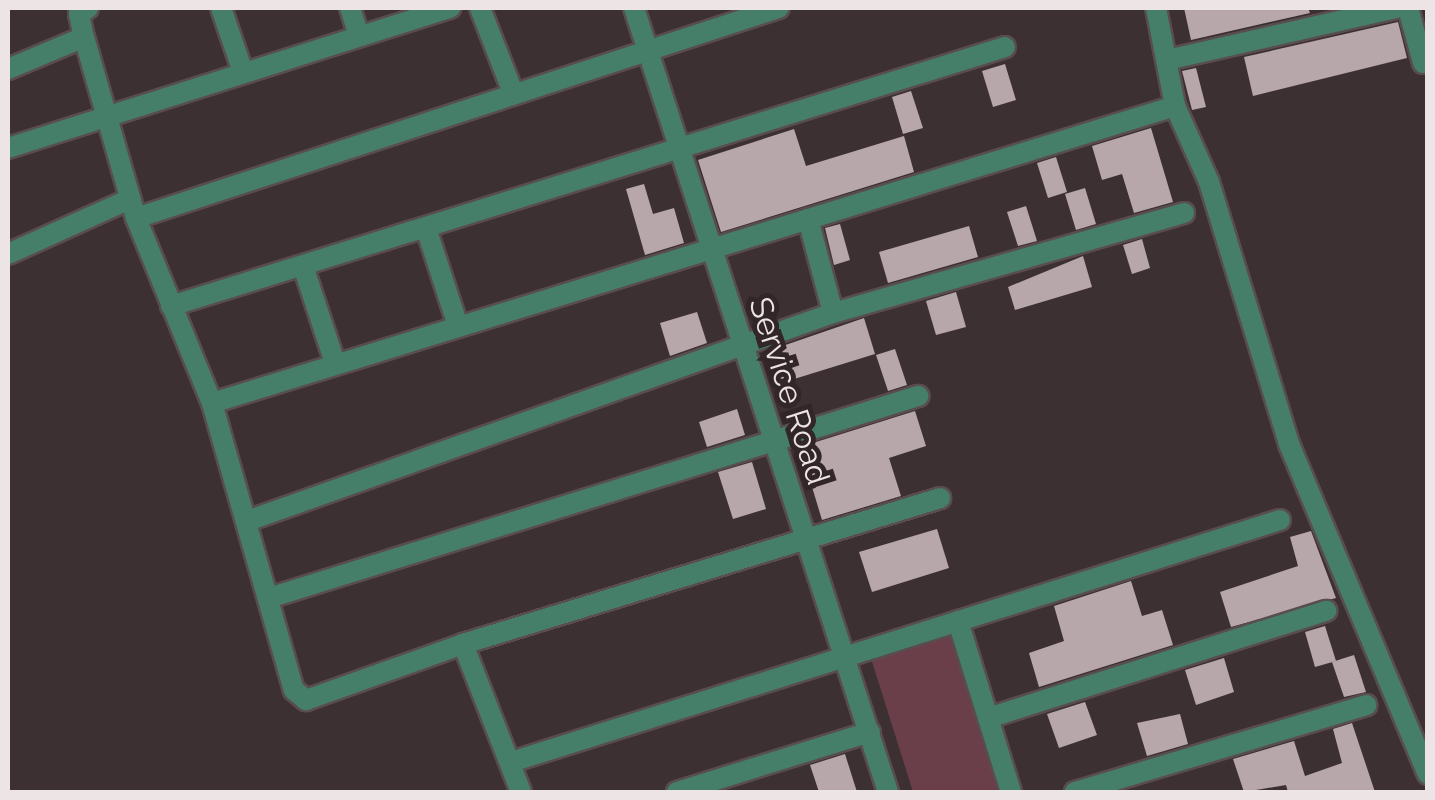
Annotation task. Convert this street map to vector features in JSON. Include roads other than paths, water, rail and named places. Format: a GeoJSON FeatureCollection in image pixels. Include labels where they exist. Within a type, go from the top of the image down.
{"type":"FeatureCollection","features":[{"type":"Feature","properties":{"kind":"street"},"geometry":{"type":"LineString","coordinates":[[88,8],[79,14],[84,37],[133,209],[212,404],[250,520],[294,690],[306,700],[463,644],[940,498]]}},
{"type":"Feature","properties":{"kind":"street"},"geometry":{"type":"LineString","coordinates":[[221,8],[244,72]]}},
{"type":"Feature","properties":{"kind":"street"},"geometry":{"type":"LineString","coordinates":[[350,8],[359,35]]}},
{"type":"Feature","properties":{"kind":"street"},"geometry":{"type":"LineString","coordinates":[[8,148],[450,8]]}},
{"type":"Feature","properties":{"kind":"street"},"geometry":{"type":"LineString","coordinates":[[480,8],[514,95]]}},
{"type":"Feature","properties":{"kind":"street","name":"Service Road"},"geometry":{"type":"LineString","coordinates":[[634,8],[683,148],[841,658],[888,792]]}},
{"type":"Feature","properties":{"kind":"street"},"geometry":{"type":"LineString","coordinates":[[8,254],[133,209],[514,95],[779,8]]}},
{"type":"Feature","properties":{"kind":"street"},"geometry":{"type":"LineString","coordinates":[[1156,8],[1175,106],[1209,182],[1289,444],[1428,774]]}},
{"type":"Feature","properties":{"kind":"street"},"geometry":{"type":"LineString","coordinates":[[1167,60],[1396,8]]}},
{"type":"Feature","properties":{"kind":"street"},"geometry":{"type":"LineString","coordinates":[[1408,8],[1423,62]]}},
{"type":"Feature","properties":{"kind":"street"},"geometry":{"type":"LineString","coordinates":[[8,69],[84,37]]}},
{"type":"Feature","properties":{"kind":"street"},"geometry":{"type":"LineString","coordinates":[[171,306],[1005,48]]}},
{"type":"Feature","properties":{"kind":"street"},"geometry":{"type":"LineString","coordinates":[[212,404],[457,323],[713,250],[1175,106]]}},
{"type":"Feature","properties":{"kind":"street"},"geometry":{"type":"LineString","coordinates":[[250,520],[834,313],[1184,213]]}},
{"type":"Feature","properties":{"kind":"street"},"geometry":{"type":"LineString","coordinates":[[808,219],[834,313]]}},
{"type":"Feature","properties":{"kind":"street"},"geometry":{"type":"LineString","coordinates":[[426,228],[457,323]]}},
{"type":"Feature","properties":{"kind":"street"},"geometry":{"type":"LineString","coordinates":[[303,266],[335,363]]}},
{"type":"Feature","properties":{"kind":"street"},"geometry":{"type":"LineString","coordinates":[[272,597],[774,446],[918,396]]}},
{"type":"Feature","properties":{"kind":"street"},"geometry":{"type":"LineString","coordinates":[[511,762],[1280,520]]}},
{"type":"Feature","properties":{"kind":"street"},"geometry":{"type":"LineString","coordinates":[[988,718],[1326,611]]}},
{"type":"Feature","properties":{"kind":"street"},"geometry":{"type":"LineString","coordinates":[[958,621],[1011,792]]}},
{"type":"Feature","properties":{"kind":"street"},"geometry":{"type":"LineString","coordinates":[[463,644],[521,792]]}},
{"type":"Feature","properties":{"kind":"street"},"geometry":{"type":"LineString","coordinates":[[1075,792],[1366,704]]}},
{"type":"Feature","properties":{"kind":"street"},"geometry":{"type":"LineString","coordinates":[[677,792],[870,732]]}}]}
